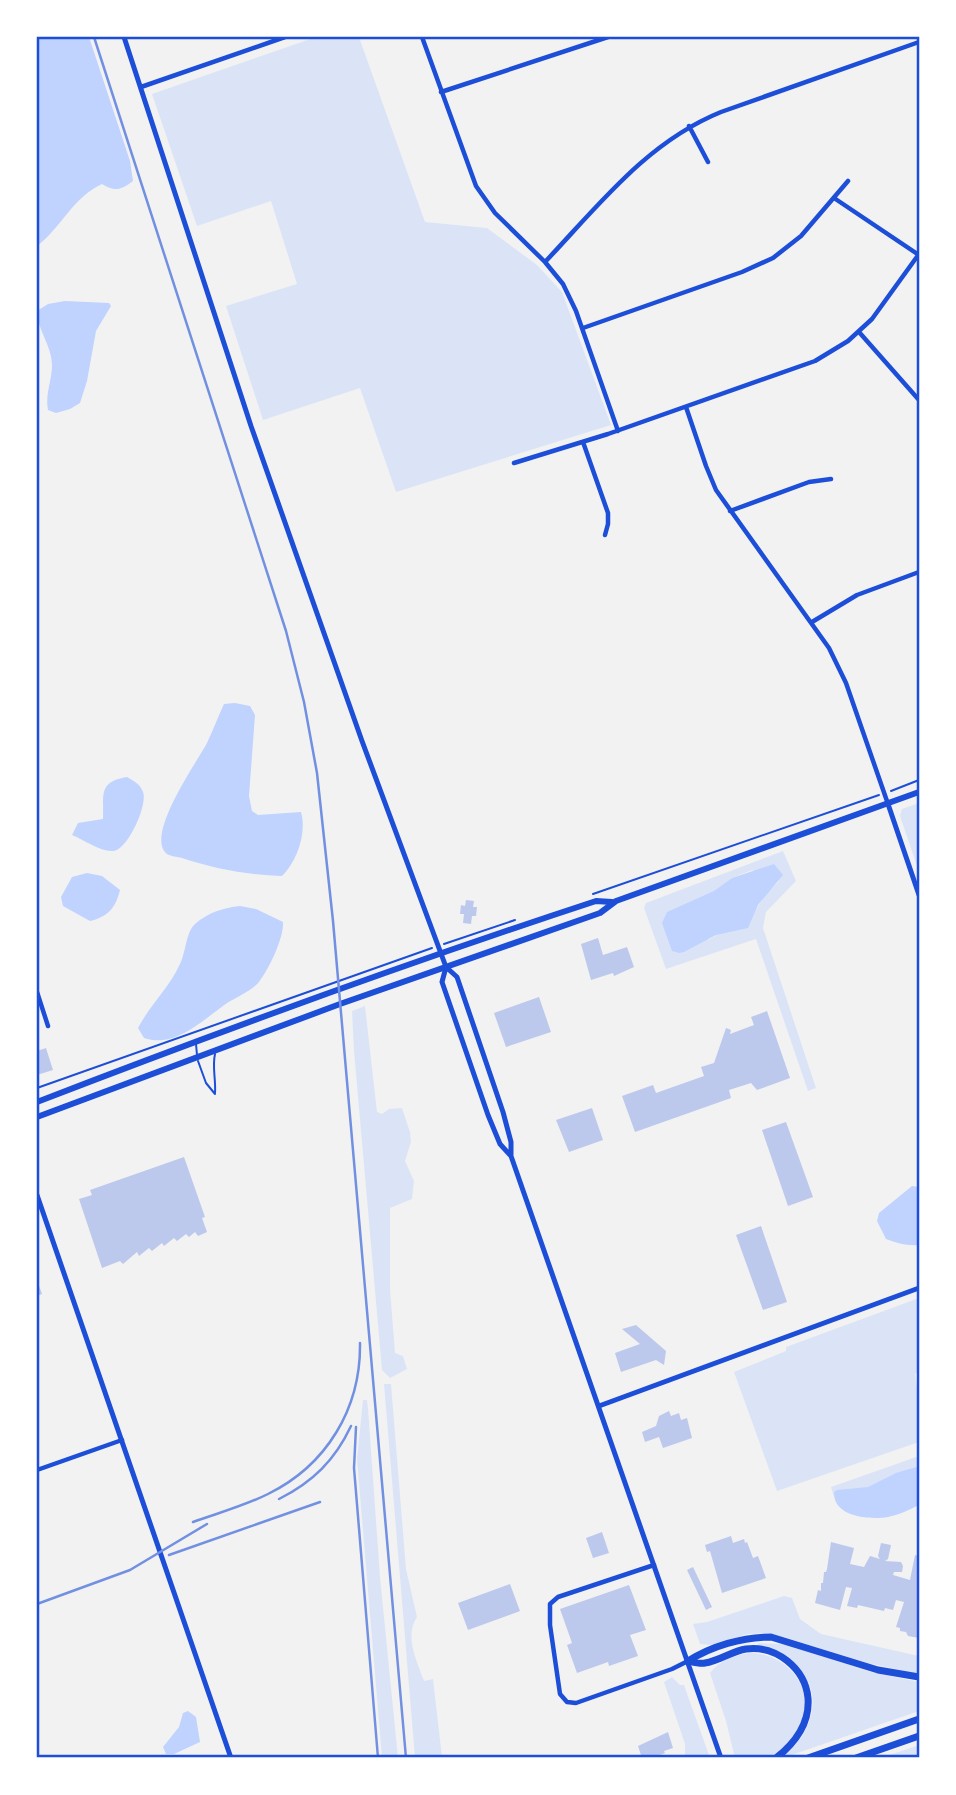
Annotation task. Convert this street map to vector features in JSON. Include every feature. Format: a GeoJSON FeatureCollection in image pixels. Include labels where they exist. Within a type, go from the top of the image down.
{"type":"FeatureCollection","features":[{"type":"Feature","properties":{"kind":"highway"},"geometry":{"type":"LineString","coordinates":[[688,1661],[728,1644],[771,1637],[878,1670],[919,1677]]}},
{"type":"Feature","properties":{"kind":"highway"},"geometry":{"type":"LineString","coordinates":[[688,1661],[705,1663],[748,1648],[777,1654],[792,1665],[805,1685],[807,1716],[792,1744],[776,1758]]}},
{"type":"Feature","properties":{"kind":"highway"},"geometry":{"type":"LineString","coordinates":[[808,1758],[919,1719]]}},
{"type":"Feature","properties":{"kind":"highway"},"geometry":{"type":"LineString","coordinates":[[856,1758],[919,1736]]}},
{"type":"Feature","properties":{"kind":"main road"},"geometry":{"type":"LineString","coordinates":[[37,1117],[600,913],[612,902],[919,792]]}},
{"type":"Feature","properties":{"kind":"main road"},"geometry":{"type":"LineString","coordinates":[[37,1102],[196,1041],[441,953],[596,901],[612,902]]}},
{"type":"Feature","properties":{"kind":"street"},"geometry":{"type":"LineString","coordinates":[[124,37],[269,477],[366,752],[446,967],[457,977],[503,1112],[511,1142],[511,1156],[721,1758]]}},
{"type":"Feature","properties":{"kind":"street"},"geometry":{"type":"LineString","coordinates":[[141,87],[285,37]]}},
{"type":"Feature","properties":{"kind":"street"},"geometry":{"type":"LineString","coordinates":[[422,37],[467,164],[481,193],[495,213],[545,262],[563,284],[583,328],[618,431]]}},
{"type":"Feature","properties":{"kind":"street"},"geometry":{"type":"LineString","coordinates":[[441,92],[608,37]]}},
{"type":"Feature","properties":{"kind":"street"},"geometry":{"type":"LineString","coordinates":[[545,262],[643,159],[689,126],[721,112],[919,43]]}},
{"type":"Feature","properties":{"kind":"street"},"geometry":{"type":"LineString","coordinates":[[689,126],[708,162]]}},
{"type":"Feature","properties":{"kind":"street"},"geometry":{"type":"LineString","coordinates":[[583,328],[758,266],[801,236],[848,181]]}},
{"type":"Feature","properties":{"kind":"street"},"geometry":{"type":"LineString","coordinates":[[514,463],[618,431],[814,361],[832,352],[859,332],[884,306],[919,254],[834,198]]}},
{"type":"Feature","properties":{"kind":"street"},"geometry":{"type":"LineString","coordinates":[[859,332],[919,400]]}},
{"type":"Feature","properties":{"kind":"street"},"geometry":{"type":"LineString","coordinates":[[686,407],[710,478],[730,511],[812,622],[829,648],[846,683],[918,890]]}},
{"type":"Feature","properties":{"kind":"street"},"geometry":{"type":"LineString","coordinates":[[583,442],[608,513],[605,535]]}},
{"type":"Feature","properties":{"kind":"street"},"geometry":{"type":"LineString","coordinates":[[730,511],[809,482],[831,479]]}},
{"type":"Feature","properties":{"kind":"street"},"geometry":{"type":"LineString","coordinates":[[812,622],[857,595],[919,572]]}},
{"type":"Feature","properties":{"kind":"street"},"geometry":{"type":"LineString","coordinates":[[446,967],[442,982],[488,1115],[500,1144],[511,1156]]}},
{"type":"Feature","properties":{"kind":"street"},"geometry":{"type":"LineString","coordinates":[[37,992],[48,1026]]}},
{"type":"Feature","properties":{"kind":"street"},"geometry":{"type":"LineString","coordinates":[[37,1195],[231,1758]]}},
{"type":"Feature","properties":{"kind":"street"},"geometry":{"type":"LineString","coordinates":[[599,1406],[919,1289]]}},
{"type":"Feature","properties":{"kind":"street"},"geometry":{"type":"LineString","coordinates":[[37,1470],[122,1440]]}},
{"type":"Feature","properties":{"kind":"street"},"geometry":{"type":"LineString","coordinates":[[654,1565],[558,1597],[550,1604],[550,1625],[560,1694],[567,1702],[576,1703],[672,1670],[688,1661]]}},
{"type":"Feature","properties":{"kind":"lane"},"geometry":{"type":"LineString","coordinates":[[196,1041],[197,1057],[206,1083],[215,1094],[213,1065],[217,1050]]}},
{"type":"Feature","properties":{"kind":"path"},"geometry":{"type":"LineString","coordinates":[[584,897],[919,780]]}},
{"type":"Feature","properties":{"kind":"path"},"geometry":{"type":"LineString","coordinates":[[456,939],[525,917]]}},
{"type":"Feature","properties":{"kind":"path"},"geometry":{"type":"LineString","coordinates":[[37,1088],[415,954]]}},
{"type":"Feature","properties":{"kind":"shaded area"},"geometry":{"type":"Polygon","coordinates":[[[316,37],[359,37],[425,222],[487,228],[537,265],[562,292],[611,425],[396,492],[360,388],[263,420],[226,306],[297,284],[271,201],[197,226],[152,94],[316,37]]]}},
{"type":"Feature","properties":{"kind":"shaded area"},"geometry":{"type":"Polygon","coordinates":[[[919,803],[919,872],[900,816],[902,809],[919,803]]]}},
{"type":"Feature","properties":{"kind":"shaded area"},"geometry":{"type":"Polygon","coordinates":[[[783,851],[796,881],[766,912],[763,928],[816,1088],[808,1091],[756,939],[666,969],[644,908],[646,903],[783,851]],[[752,870],[732,878],[714,892],[708,940],[753,914],[766,894],[779,881],[752,870]]]}},
{"type":"Feature","properties":{"kind":"shaded area"},"geometry":{"type":"Polygon","coordinates":[[[365,1006],[377,1112],[382,1114],[389,1109],[402,1108],[411,1142],[405,1161],[414,1181],[412,1199],[390,1208],[390,1289],[395,1353],[403,1356],[407,1369],[390,1378],[382,1370],[354,1051],[352,1011],[365,1006]]]}},
{"type":"Feature","properties":{"kind":"shaded area"},"geometry":{"type":"Polygon","coordinates":[[[919,1298],[919,1371],[915,1374],[919,1402],[919,1442],[777,1491],[734,1372],[786,1351],[786,1347],[919,1298]]]}},
{"type":"Feature","properties":{"kind":"shaded area"},"geometry":{"type":"Polygon","coordinates":[[[384,1384],[391,1384],[406,1569],[417,1617],[413,1624],[412,1640],[424,1681],[433,1679],[442,1757],[439,1758],[415,1758],[384,1384]]]}},
{"type":"Feature","properties":{"kind":"shaded area"},"geometry":{"type":"Polygon","coordinates":[[[363,1400],[367,1400],[368,1408],[380,1577],[398,1758],[382,1758],[357,1459],[363,1400]]]}},
{"type":"Feature","properties":{"kind":"shaded area"},"geometry":{"type":"Polygon","coordinates":[[[919,1456],[919,1466],[872,1486],[839,1492],[834,1494],[834,1497],[831,1487],[919,1456]]]}},
{"type":"Feature","properties":{"kind":"shaded area"},"geometry":{"type":"Polygon","coordinates":[[[784,1596],[792,1598],[800,1619],[821,1634],[919,1656],[919,1674],[867,1663],[769,1633],[748,1634],[710,1645],[700,1644],[693,1624],[707,1622],[784,1596]]]}},
{"type":"Feature","properties":{"kind":"shaded area"},"geometry":{"type":"Polygon","coordinates":[[[758,1643],[786,1644],[871,1672],[919,1682],[919,1711],[783,1758],[806,1729],[813,1700],[810,1687],[796,1665],[785,1656],[758,1643]]]}},
{"type":"Feature","properties":{"kind":"shaded area"},"geometry":{"type":"Polygon","coordinates":[[[749,1653],[774,1658],[785,1665],[800,1683],[804,1695],[805,1707],[796,1732],[771,1758],[735,1758],[710,1673],[727,1659],[749,1653]]]}},
{"type":"Feature","properties":{"kind":"shaded area"},"geometry":{"type":"Polygon","coordinates":[[[672,1677],[680,1685],[684,1685],[710,1758],[685,1758],[685,1744],[664,1682],[672,1677]]]}},
{"type":"Feature","properties":{"kind":"shaded area"},"geometry":{"type":"Polygon","coordinates":[[[919,1745],[919,1758],[881,1758],[919,1745]]]}},
{"type":"Feature","properties":{"kind":"water"},"geometry":{"type":"Polygon","coordinates":[[[37,37],[89,37],[130,161],[133,181],[118,189],[102,184],[92,190],[37,246],[37,37]]]}},
{"type":"Feature","properties":{"kind":"water"},"geometry":{"type":"Polygon","coordinates":[[[65,301],[109,303],[111,306],[96,331],[80,403],[56,413],[48,410],[51,358],[37,311],[48,304],[65,301]]]}},
{"type":"Feature","properties":{"kind":"water"},"geometry":{"type":"Polygon","coordinates":[[[224,704],[250,706],[255,715],[249,796],[252,811],[258,815],[301,812],[302,838],[292,863],[282,876],[244,873],[168,855],[162,845],[162,832],[175,799],[207,743],[224,704]]]}},
{"type":"Feature","properties":{"kind":"water"},"geometry":{"type":"Polygon","coordinates":[[[127,777],[140,787],[144,798],[136,826],[125,843],[119,849],[108,851],[72,835],[78,823],[103,819],[104,790],[111,782],[127,777]]]}},
{"type":"Feature","properties":{"kind":"water"},"geometry":{"type":"Polygon","coordinates":[[[774,864],[783,875],[758,905],[748,928],[716,935],[684,952],[672,951],[662,923],[667,912],[714,891],[732,878],[774,864]]]}},
{"type":"Feature","properties":{"kind":"water"},"geometry":{"type":"Polygon","coordinates":[[[87,873],[102,876],[120,890],[110,910],[102,917],[90,921],[63,906],[61,897],[72,877],[87,873]]]}},
{"type":"Feature","properties":{"kind":"water"},"geometry":{"type":"Polygon","coordinates":[[[240,906],[256,909],[283,922],[275,953],[259,982],[178,1036],[156,1040],[144,1038],[138,1028],[176,973],[192,928],[211,914],[240,906]]]}},
{"type":"Feature","properties":{"kind":"water"},"geometry":{"type":"Polygon","coordinates":[[[912,1186],[919,1187],[919,1245],[886,1239],[877,1221],[879,1213],[912,1186]]]}},
{"type":"Feature","properties":{"kind":"water"},"geometry":{"type":"Polygon","coordinates":[[[919,1466],[919,1505],[904,1512],[888,1517],[862,1517],[846,1512],[835,1500],[834,1492],[837,1490],[868,1487],[896,1473],[919,1466]]]}},
{"type":"Feature","properties":{"kind":"water"},"geometry":{"type":"Polygon","coordinates":[[[188,1711],[196,1717],[200,1742],[174,1754],[166,1754],[163,1747],[179,1727],[183,1713],[188,1711]]]}},
{"type":"Feature","properties":{"kind":"building"},"geometry":{"type":"Polygon","coordinates":[[[466,900],[474,901],[473,907],[477,907],[471,924],[463,923],[464,914],[460,914],[461,905],[465,906],[466,900]]]}},
{"type":"Feature","properties":{"kind":"building"},"geometry":{"type":"Polygon","coordinates":[[[598,938],[603,955],[627,947],[634,967],[614,976],[613,973],[591,980],[581,944],[598,938]]]}},
{"type":"Feature","properties":{"kind":"building"},"geometry":{"type":"Polygon","coordinates":[[[539,997],[551,1032],[506,1047],[494,1013],[539,997]]]}},
{"type":"Feature","properties":{"kind":"building"},"geometry":{"type":"Polygon","coordinates":[[[767,1011],[790,1078],[757,1090],[751,1083],[729,1090],[731,1098],[635,1132],[622,1096],[653,1085],[656,1093],[704,1076],[701,1067],[714,1063],[726,1028],[731,1030],[730,1034],[754,1025],[751,1017],[767,1011]]]}},
{"type":"Feature","properties":{"kind":"building"},"geometry":{"type":"Polygon","coordinates":[[[46,1048],[53,1070],[37,1075],[37,1051],[46,1048]]]}},
{"type":"Feature","properties":{"kind":"building"},"geometry":{"type":"Polygon","coordinates":[[[592,1108],[603,1140],[569,1152],[556,1120],[592,1108]]]}},
{"type":"Feature","properties":{"kind":"building"},"geometry":{"type":"Polygon","coordinates":[[[786,1122],[813,1197],[788,1206],[762,1130],[786,1122]]]}},
{"type":"Feature","properties":{"kind":"building"},"geometry":{"type":"Polygon","coordinates":[[[184,1157],[205,1217],[202,1218],[207,1232],[198,1236],[195,1232],[189,1237],[186,1234],[177,1241],[174,1238],[152,1251],[149,1248],[139,1256],[137,1252],[123,1264],[120,1261],[102,1268],[79,1199],[92,1195],[90,1190],[184,1157]]]}},
{"type":"Feature","properties":{"kind":"building"},"geometry":{"type":"Polygon","coordinates":[[[761,1226],[787,1302],[763,1310],[736,1235],[761,1226]]]}},
{"type":"Feature","properties":{"kind":"building"},"geometry":{"type":"Polygon","coordinates":[[[37,1280],[42,1294],[37,1296],[37,1280]]]}},
{"type":"Feature","properties":{"kind":"building"},"geometry":{"type":"Polygon","coordinates":[[[636,1325],[666,1351],[664,1365],[656,1360],[621,1372],[615,1353],[640,1344],[622,1329],[636,1325]]]}},
{"type":"Feature","properties":{"kind":"building"},"geometry":{"type":"Polygon","coordinates":[[[669,1411],[671,1416],[679,1413],[681,1420],[687,1418],[692,1438],[663,1448],[659,1437],[645,1442],[642,1432],[656,1426],[659,1416],[669,1411]]]}},
{"type":"Feature","properties":{"kind":"building"},"geometry":{"type":"Polygon","coordinates":[[[602,1532],[609,1553],[593,1558],[586,1538],[602,1532]]]}},
{"type":"Feature","properties":{"kind":"building"},"geometry":{"type":"Polygon","coordinates":[[[731,1536],[733,1543],[744,1539],[745,1543],[747,1542],[753,1558],[758,1556],[766,1578],[722,1593],[710,1551],[707,1552],[705,1545],[731,1536]]]}},
{"type":"Feature","properties":{"kind":"building"},"geometry":{"type":"Polygon","coordinates":[[[831,1542],[854,1548],[850,1564],[864,1567],[870,1556],[880,1559],[878,1556],[881,1543],[891,1545],[888,1559],[885,1561],[901,1562],[902,1572],[894,1572],[893,1575],[910,1580],[915,1555],[919,1556],[919,1638],[908,1636],[896,1627],[904,1602],[896,1600],[893,1610],[885,1608],[884,1611],[858,1605],[857,1608],[847,1606],[852,1588],[846,1587],[840,1610],[815,1603],[827,1569],[831,1542]]]}},
{"type":"Feature","properties":{"kind":"building"},"geometry":{"type":"Polygon","coordinates":[[[693,1567],[712,1607],[706,1610],[687,1570],[693,1567]]]}},
{"type":"Feature","properties":{"kind":"building"},"geometry":{"type":"Polygon","coordinates":[[[510,1584],[520,1611],[468,1630],[458,1603],[510,1584]]]}},
{"type":"Feature","properties":{"kind":"building"},"geometry":{"type":"Polygon","coordinates":[[[629,1585],[646,1630],[630,1635],[638,1656],[609,1666],[608,1662],[577,1673],[567,1645],[572,1643],[560,1609],[629,1585]]]}},
{"type":"Feature","properties":{"kind":"building"},"geometry":{"type":"Polygon","coordinates":[[[668,1732],[673,1748],[651,1758],[642,1758],[638,1746],[668,1732]]]}},
{"type":"Feature","properties":{"kind":"railway"},"geometry":{"type":"LineString","coordinates":[[94,37],[286,631],[304,702],[317,773],[333,921],[406,1758]]}},
{"type":"Feature","properties":{"kind":"railway"},"geometry":{"type":"LineString","coordinates":[[193,1522],[268,1494],[289,1482],[323,1451],[347,1412],[359,1367],[360,1343]]}},
{"type":"Feature","properties":{"kind":"railway"},"geometry":{"type":"LineString","coordinates":[[279,1499],[322,1469],[351,1426]]}},
{"type":"Feature","properties":{"kind":"railway"},"geometry":{"type":"LineString","coordinates":[[356,1427],[354,1468],[378,1758]]}},
{"type":"Feature","properties":{"kind":"railway"},"geometry":{"type":"LineString","coordinates":[[169,1555],[320,1502]]}},
{"type":"Feature","properties":{"kind":"railway"},"geometry":{"type":"LineString","coordinates":[[37,1604],[130,1570],[207,1524]]}}]}
